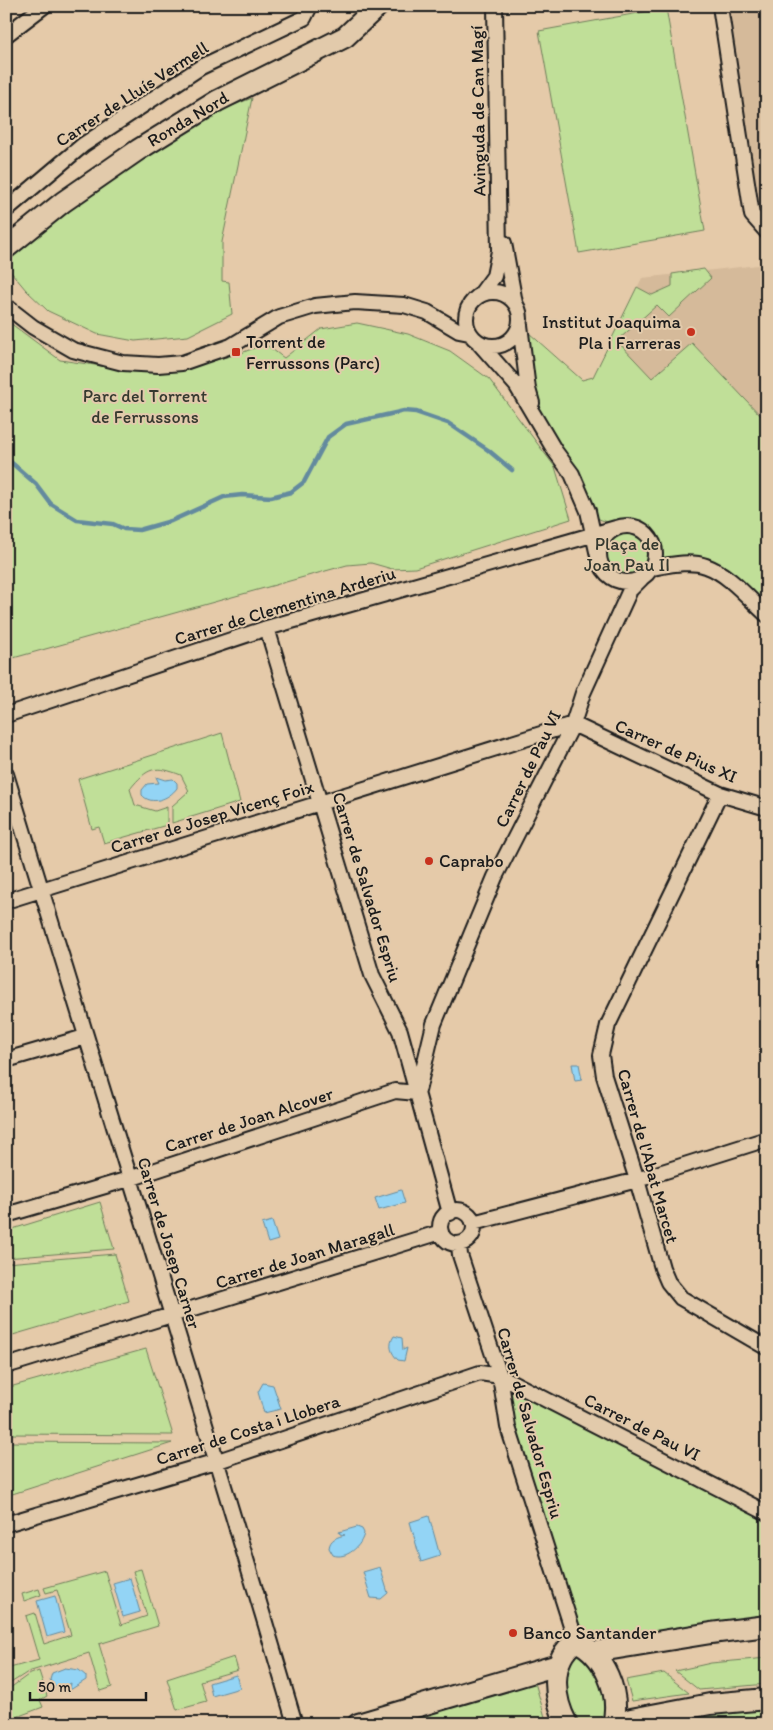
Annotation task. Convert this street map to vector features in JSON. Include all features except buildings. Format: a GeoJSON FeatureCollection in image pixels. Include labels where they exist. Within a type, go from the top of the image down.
{"type":"FeatureCollection","features":[{"type":"Feature","properties":{"kind":"main road","name":"Ronda Nord"},"geometry":{"type":"LineString","coordinates":[[6,234],[87,170],[153,126],[225,82],[325,35],[342,25],[361,6]]}},
{"type":"Feature","properties":{"kind":"main road","name":"Ronda Nord"},"geometry":{"type":"LineString","coordinates":[[6,248],[64,202],[138,150],[224,97],[345,37],[378,6]]}},
{"type":"Feature","properties":{"kind":"main road"},"geometry":{"type":"LineString","coordinates":[[594,1652],[767,1626]]}},
{"type":"Feature","properties":{"kind":"main road"},"geometry":{"type":"LineString","coordinates":[[567,1724],[559,1704],[558,1665],[565,1651],[576,1641],[594,1652],[607,1673],[613,1692],[614,1724]]}},
{"type":"Feature","properties":{"kind":"main road"},"geometry":{"type":"LineString","coordinates":[[358,1724],[558,1665]]}},
{"type":"Feature","properties":{"kind":"main road"},"geometry":{"type":"LineString","coordinates":[[626,1724],[631,1719],[710,1704],[767,1699]]}},
{"type":"Feature","properties":{"kind":"street"},"geometry":{"type":"LineString","coordinates":[[6,36],[44,6]]}},
{"type":"Feature","properties":{"kind":"street","name":"Carrer de Lluís Vermell"},"geometry":{"type":"LineString","coordinates":[[6,210],[83,145],[202,67],[304,18],[310,6]]}},
{"type":"Feature","properties":{"kind":"street","name":"Avinguda de Can Magí"},"geometry":{"type":"LineString","coordinates":[[480,296],[494,276],[499,251],[495,6]]}},
{"type":"Feature","properties":{"kind":"street"},"geometry":{"type":"LineString","coordinates":[[720,6],[752,215],[765,228]]}},
{"type":"Feature","properties":{"kind":"street","name":"Avinguda de Can Magí"},"geometry":{"type":"LineString","coordinates":[[498,216],[515,303]]}},
{"type":"Feature","properties":{"kind":"street"},"geometry":{"type":"LineString","coordinates":[[536,418],[528,389],[520,315],[515,303],[508,296],[497,292],[480,296],[470,304],[465,315],[469,332],[516,385],[555,451],[572,474],[588,511],[601,568],[609,577],[627,583],[641,579],[652,568],[655,555],[651,540],[638,528],[619,527],[588,511]]}},
{"type":"Feature","properties":{"kind":"street"},"geometry":{"type":"LineString","coordinates":[[6,306],[33,327],[73,350],[123,363],[158,365],[182,363],[231,346],[279,317],[315,306],[355,302],[404,306],[427,312],[459,331],[469,332]]}},
{"type":"Feature","properties":{"kind":"street"},"geometry":{"type":"LineString","coordinates":[[479,343],[496,347],[505,344],[516,334],[520,325]]}},
{"type":"Feature","properties":{"kind":"street"},"geometry":{"type":"LineString","coordinates":[[576,538],[588,511]]}},
{"type":"Feature","properties":{"kind":"street"},"geometry":{"type":"LineString","coordinates":[[598,556],[602,539],[619,527]]}},
{"type":"Feature","properties":{"kind":"street","name":"Carrer de Clementina Arderiu"},"geometry":{"type":"LineString","coordinates":[[6,715],[267,628],[619,527]]}},
{"type":"Feature","properties":{"kind":"street"},"geometry":{"type":"LineString","coordinates":[[652,568],[691,563],[706,566],[730,582],[767,615]]}},
{"type":"Feature","properties":{"kind":"street","name":"Carrer de Pau VI"},"geometry":{"type":"LineString","coordinates":[[417,1093],[434,1024],[495,877],[573,724],[582,694],[630,590],[641,579]]}},
{"type":"Feature","properties":{"kind":"street","name":"Carrer de Salvador Espriu"},"geometry":{"type":"LineString","coordinates":[[267,628],[372,975],[400,1032],[450,1213]]}},
{"type":"Feature","properties":{"kind":"street","name":"Carrer de Pius XI"},"geometry":{"type":"LineString","coordinates":[[573,724],[720,794],[767,808]]}},
{"type":"Feature","properties":{"kind":"street","name":"Carrer de Josep Vicenç Foix"},"geometry":{"type":"LineString","coordinates":[[6,901],[573,724]]}},
{"type":"Feature","properties":{"kind":"street","name":"Carrer de Josep Carner"},"geometry":{"type":"LineString","coordinates":[[6,774],[85,1037],[218,1462],[295,1724]]}},
{"type":"Feature","properties":{"kind":"street","name":"Carrer de l'Abat Marcet"},"geometry":{"type":"LineString","coordinates":[[720,794],[603,1040],[601,1055],[604,1076],[638,1180],[662,1268],[675,1292],[704,1313],[767,1348]]}},
{"type":"Feature","properties":{"kind":"street"},"geometry":{"type":"LineString","coordinates":[[6,1060],[85,1037]]}},
{"type":"Feature","properties":{"kind":"street","name":"Carrer de Joan Alcover"},"geometry":{"type":"LineString","coordinates":[[6,1215],[129,1179],[395,1091],[417,1093]]}},
{"type":"Feature","properties":{"kind":"street"},"geometry":{"type":"LineString","coordinates":[[473,1222],[638,1180],[767,1139]]}},
{"type":"Feature","properties":{"kind":"street"},"geometry":{"type":"LineString","coordinates":[[464,1212],[473,1222],[471,1237],[459,1244],[449,1242],[441,1232],[442,1220],[450,1213],[464,1212]]}},
{"type":"Feature","properties":{"kind":"street","name":"Carrer de Joan Maragall"},"geometry":{"type":"LineString","coordinates":[[6,1366],[172,1317],[441,1232]]}},
{"type":"Feature","properties":{"kind":"street","name":"Carrer de Salvador Espriu"},"geometry":{"type":"LineString","coordinates":[[459,1244],[460,1255],[500,1376],[508,1427],[576,1641]]}},
{"type":"Feature","properties":{"kind":"street","name":"Carrer de Costa i Llobera"},"geometry":{"type":"LineString","coordinates":[[6,1524],[218,1462],[480,1373],[500,1376]]}},
{"type":"Feature","properties":{"kind":"street","name":"Carrer de Pau VI"},"geometry":{"type":"LineString","coordinates":[[500,1376],[767,1513]]}},
{"type":"Feature","properties":{"kind":"shaded area"},"geometry":{"type":"Polygon","coordinates":[[[720,6],[767,6],[767,232],[752,215],[720,6]]]}},
{"type":"Feature","properties":{"kind":"shaded area","name":"Institut Joaquima Pla i Farreras"},"geometry":{"type":"Polygon","coordinates":[[[767,264],[767,424],[593,377],[642,278],[767,264]]]}},
{"type":"Feature","properties":{"kind":"green space"},"geometry":{"type":"Polygon","coordinates":[[[666,8],[705,231],[579,253],[539,31],[666,8]]]}},
{"type":"Feature","properties":{"kind":"green space"},"geometry":{"type":"Polygon","coordinates":[[[252,98],[222,242],[222,281],[229,282],[232,314],[188,336],[135,341],[97,334],[48,311],[26,290],[6,266],[6,255],[38,230],[204,117],[252,98]]]}},
{"type":"Feature","properties":{"kind":"green space"},"geometry":{"type":"Polygon","coordinates":[[[704,269],[711,278],[669,317],[657,305],[617,341],[652,378],[692,343],[762,417],[767,413],[767,616],[721,574],[655,561],[654,546],[649,536],[641,530],[607,522],[587,510],[541,429],[531,387],[520,325],[582,380],[593,377],[637,287],[652,295],[672,286],[672,274],[704,269]]]}},
{"type":"Feature","properties":{"kind":"green space","name":"Parc del Torrent de Ferrussons"},"geometry":{"type":"Polygon","coordinates":[[[6,320],[60,360],[137,371],[175,371],[241,353],[265,344],[284,358],[321,329],[357,323],[408,334],[450,351],[489,379],[555,467],[571,519],[415,568],[392,569],[371,563],[347,565],[6,660],[6,320]]]}},
{"type":"Feature","properties":{"kind":"green space","name":"Plaça de Joan Pau II"},"geometry":{"type":"Polygon","coordinates":[[[627,533],[639,537],[645,543],[649,555],[645,567],[639,573],[627,577],[615,573],[609,567],[605,555],[609,543],[615,537],[627,533]]]}},
{"type":"Feature","properties":{"kind":"green space"},"geometry":{"type":"Polygon","coordinates":[[[222,733],[240,802],[172,823],[172,806],[189,791],[181,775],[165,770],[152,770],[142,776],[130,789],[135,805],[155,811],[167,807],[167,825],[104,843],[99,827],[92,829],[78,779],[222,733]]]}},
{"type":"Feature","properties":{"kind":"green space"},"geometry":{"type":"Polygon","coordinates":[[[100,1202],[114,1249],[6,1258],[6,1231],[100,1202]]]}},
{"type":"Feature","properties":{"kind":"green space"},"geometry":{"type":"Polygon","coordinates":[[[115,1254],[129,1301],[6,1337],[6,1263],[115,1254]]]}},
{"type":"Feature","properties":{"kind":"green space"},"geometry":{"type":"Polygon","coordinates":[[[146,1349],[173,1435],[6,1434],[6,1388],[146,1349]]]}},
{"type":"Feature","properties":{"kind":"green space"},"geometry":{"type":"Polygon","coordinates":[[[500,1376],[767,1513],[767,1626],[594,1652],[613,1724],[567,1724],[562,1715],[570,1646],[500,1376]]]}},
{"type":"Feature","properties":{"kind":"green space"},"geometry":{"type":"Polygon","coordinates":[[[6,1442],[172,1443],[6,1496],[6,1442]]]}},
{"type":"Feature","properties":{"kind":"green space"},"geometry":{"type":"Polygon","coordinates":[[[141,1569],[158,1626],[99,1644],[112,1687],[100,1691],[89,1653],[28,1672],[6,1686],[6,1669],[39,1660],[26,1616],[35,1613],[44,1644],[71,1635],[57,1590],[46,1593],[44,1588],[105,1571],[121,1625],[147,1616],[133,1571],[141,1569]]]}},
{"type":"Feature","properties":{"kind":"green space"},"geometry":{"type":"Polygon","coordinates":[[[39,1589],[41,1595],[24,1601],[22,1594],[39,1589]]]}},
{"type":"Feature","properties":{"kind":"green space"},"geometry":{"type":"Polygon","coordinates":[[[234,1657],[238,1670],[200,1681],[206,1702],[177,1710],[167,1679],[234,1657]]]}},
{"type":"Feature","properties":{"kind":"green space"},"geometry":{"type":"Polygon","coordinates":[[[767,1658],[767,1684],[699,1690],[675,1671],[711,1663],[767,1658]]]}},
{"type":"Feature","properties":{"kind":"green space"},"geometry":{"type":"Polygon","coordinates":[[[39,1671],[47,1696],[40,1700],[43,1707],[6,1721],[6,1691],[28,1675],[39,1671]]]}},
{"type":"Feature","properties":{"kind":"green space"},"geometry":{"type":"Polygon","coordinates":[[[664,1673],[689,1693],[632,1701],[626,1680],[664,1673]]]}},
{"type":"Feature","properties":{"kind":"green space"},"geometry":{"type":"Polygon","coordinates":[[[534,1679],[547,1724],[375,1724],[534,1679]]]}},
{"type":"Feature","properties":{"kind":"green space"},"geometry":{"type":"Polygon","coordinates":[[[767,1698],[767,1724],[625,1724],[767,1698]]]}},
{"type":"Feature","properties":{"kind":"water"},"geometry":{"type":"Polygon","coordinates":[[[156,777],[165,780],[173,779],[177,783],[177,788],[165,798],[155,801],[142,795],[142,790],[147,784],[159,783],[156,777]]]}},
{"type":"Feature","properties":{"kind":"water"},"geometry":{"type":"Polygon","coordinates":[[[572,1064],[579,1064],[582,1080],[575,1081],[572,1064]]]}},
{"type":"Feature","properties":{"kind":"water"},"geometry":{"type":"Polygon","coordinates":[[[401,1190],[405,1203],[379,1210],[375,1198],[401,1190]]]}},
{"type":"Feature","properties":{"kind":"water"},"geometry":{"type":"Polygon","coordinates":[[[272,1221],[278,1240],[268,1243],[262,1224],[272,1221]]]}},
{"type":"Feature","properties":{"kind":"water"},"geometry":{"type":"Polygon","coordinates":[[[394,1336],[402,1338],[403,1350],[407,1348],[404,1361],[398,1360],[392,1352],[391,1343],[394,1336]]]}},
{"type":"Feature","properties":{"kind":"water"},"geometry":{"type":"Polygon","coordinates":[[[263,1383],[273,1385],[281,1409],[264,1413],[258,1392],[263,1383]]]}},
{"type":"Feature","properties":{"kind":"water"},"geometry":{"type":"Polygon","coordinates":[[[429,1516],[440,1556],[421,1562],[410,1522],[429,1516]]]}},
{"type":"Feature","properties":{"kind":"water"},"geometry":{"type":"Polygon","coordinates":[[[357,1527],[362,1529],[364,1533],[357,1547],[343,1556],[333,1555],[329,1548],[332,1540],[345,1535],[339,1532],[357,1527]]]}},
{"type":"Feature","properties":{"kind":"water"},"geometry":{"type":"Polygon","coordinates":[[[380,1567],[388,1593],[381,1599],[371,1598],[363,1572],[380,1567]]]}},
{"type":"Feature","properties":{"kind":"water"},"geometry":{"type":"Polygon","coordinates":[[[130,1578],[140,1612],[123,1617],[113,1583],[130,1578]]]}},
{"type":"Feature","properties":{"kind":"water"},"geometry":{"type":"Polygon","coordinates":[[[55,1596],[64,1632],[47,1637],[37,1601],[55,1596]]]}},
{"type":"Feature","properties":{"kind":"water"},"geometry":{"type":"Polygon","coordinates":[[[65,1668],[79,1670],[86,1676],[86,1680],[70,1690],[71,1683],[64,1687],[55,1686],[50,1680],[52,1673],[65,1668]]]}},
{"type":"Feature","properties":{"kind":"water"},"geometry":{"type":"Polygon","coordinates":[[[236,1675],[240,1688],[212,1696],[209,1683],[236,1675]]]}},
{"type":"Feature","properties":{"kind":"waterway"},"geometry":{"type":"LineString","coordinates":[[6,458],[36,484],[51,504],[77,520],[113,524],[124,529],[139,530],[171,521],[224,497],[242,495],[271,497],[291,492],[304,482],[328,437],[346,424],[404,411],[416,412],[448,423],[488,450],[512,470]]}},
{"type":"Feature","properties":{"kind":"place","name":"Institut Joaquima Pla i Farreras"},"geometry":{"type":"Point","coordinates":[691,332]}},
{"type":"Feature","properties":{"kind":"place","name":"Torrent de Ferrussons (Parc)"},"geometry":{"type":"Point","coordinates":[236,352]}},
{"type":"Feature","properties":{"kind":"place","name":"Caprabo"},"geometry":{"type":"Point","coordinates":[429,861]}},
{"type":"Feature","properties":{"kind":"place","name":"Banco Santander"},"geometry":{"type":"Point","coordinates":[513,1633]}}]}
